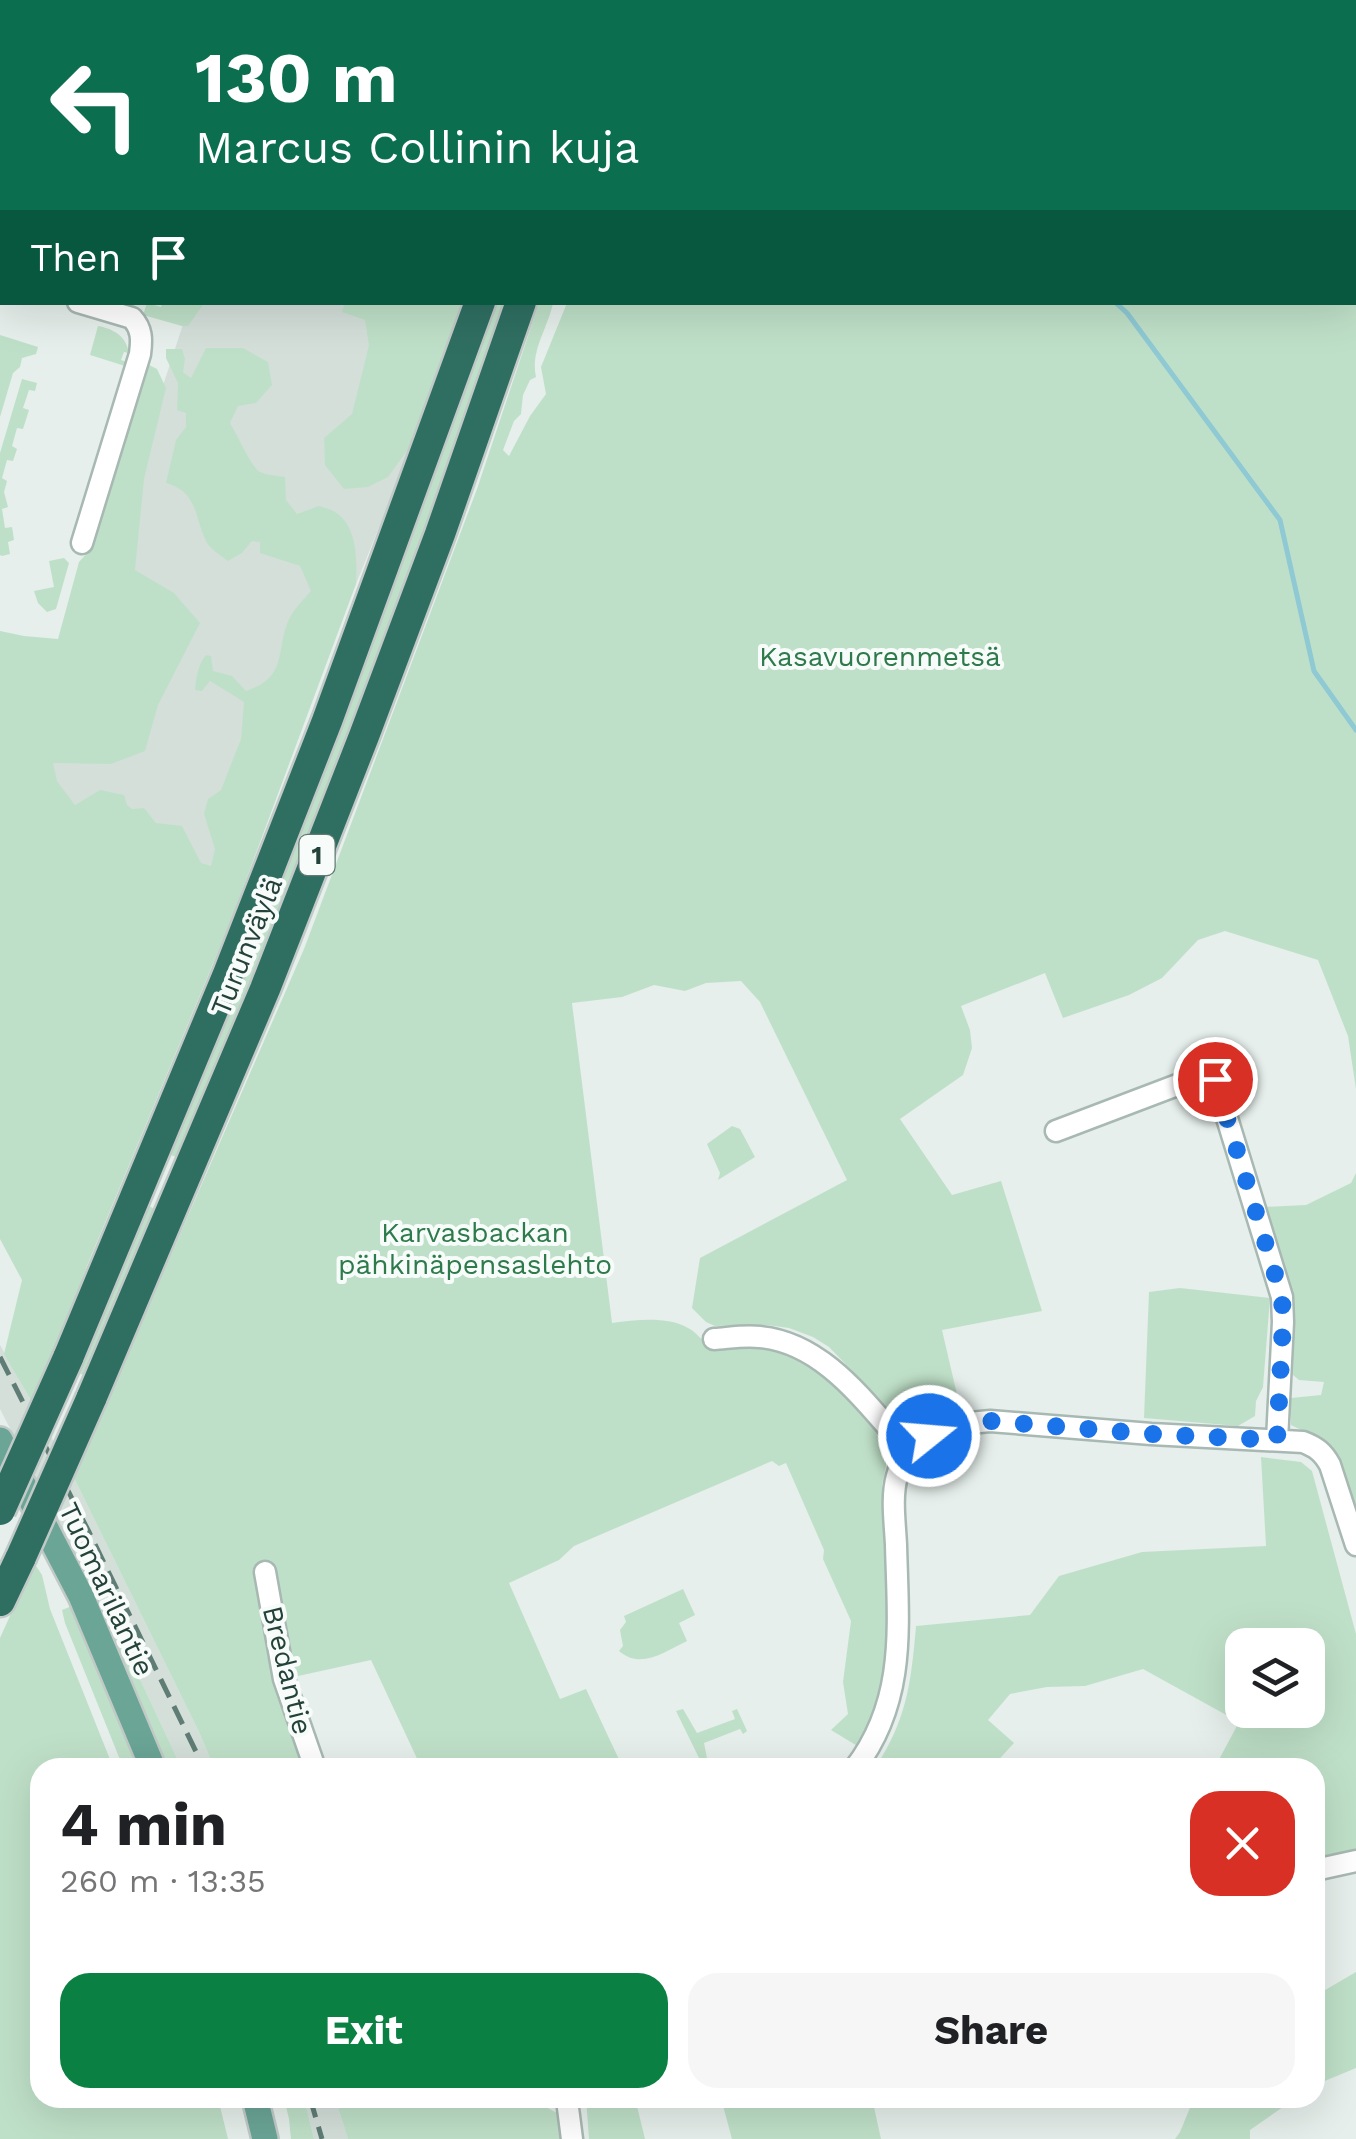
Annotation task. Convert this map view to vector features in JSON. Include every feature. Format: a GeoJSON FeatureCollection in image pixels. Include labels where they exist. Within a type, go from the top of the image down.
{"type":"FeatureCollection","features":[{"type":"Feature","properties":{"kind":"highway","name":"Turunväylä"},"geometry":{"type":"LineString","coordinates":[[0,1510],[68,1358],[228,974],[320,739],[479,305]]}},
{"type":"Feature","properties":{"kind":"highway","name":"Turunväylä"},"geometry":{"type":"LineString","coordinates":[[0,1600],[91,1399],[265,989],[440,534],[520,305]]}},
{"type":"Feature","properties":{"kind":"main road","name":"Tuomarilantie"},"geometry":{"type":"LineString","coordinates":[[0,1440],[81,1596],[148,1758]]}},
{"type":"Feature","properties":{"kind":"main road"},"geometry":{"type":"LineString","coordinates":[[257,2108],[265,2139]]}},
{"type":"Feature","properties":{"kind":"street"},"geometry":{"type":"LineString","coordinates":[[82,543],[142,341],[132,318],[92,305]]}},
{"type":"Feature","properties":{"kind":"street"},"geometry":{"type":"LineString","coordinates":[[1056,1130],[1201,1076],[1215,1079],[1282,1297],[1277,1440]]}},
{"type":"Feature","properties":{"kind":"street"},"geometry":{"type":"LineString","coordinates":[[714,1339],[758,1336],[816,1355],[910,1452]]}},
{"type":"Feature","properties":{"kind":"street"},"geometry":{"type":"LineString","coordinates":[[861,1758],[889,1704],[896,1670],[897,1473],[910,1452],[929,1436],[949,1427],[990,1421],[1303,1442],[1323,1453],[1330,1464],[1356,1545]]}},
{"type":"Feature","properties":{"kind":"street","name":"Bredantie"},"geometry":{"type":"LineString","coordinates":[[265,1572],[284,1678],[311,1758]]}},
{"type":"Feature","properties":{"kind":"street"},"geometry":{"type":"LineString","coordinates":[[1325,1868],[1356,1861]]}},
{"type":"Feature","properties":{"kind":"street"},"geometry":{"type":"LineString","coordinates":[[568,2108],[572,2139]]}},
{"type":"Feature","properties":{"kind":"shaded area"},"geometry":{"type":"Polygon","coordinates":[[[189,305],[460,305],[414,441],[356,584],[220,880],[29,795],[189,305]]]}},
{"type":"Feature","properties":{"kind":"shaded area"},"geometry":{"type":"Polygon","coordinates":[[[0,1345],[74,1478],[210,1758],[177,1758],[0,1409],[0,1345]]]}},
{"type":"Feature","properties":{"kind":"shaded area"},"geometry":{"type":"Polygon","coordinates":[[[306,2108],[338,2108],[348,2139],[314,2139],[306,2108]]]}},
{"type":"Feature","properties":{"kind":"green space"},"geometry":{"type":"Polygon","coordinates":[[[146,305],[203,305],[188,326],[143,315],[146,305]]]}},
{"type":"Feature","properties":{"kind":"green space"},"geometry":{"type":"Polygon","coordinates":[[[344,305],[460,305],[414,441],[388,477],[368,487],[344,489],[325,465],[324,438],[352,414],[369,345],[365,320],[342,312],[344,305]]]}},
{"type":"Feature","properties":{"kind":"green space"},"geometry":{"type":"Polygon","coordinates":[[[495,305],[506,305],[391,626],[181,1159],[171,1155],[340,731],[495,305]]]}},
{"type":"Feature","properties":{"kind":"green space","name":"Kasavuorenmetsä"},"geometry":{"type":"Polygon","coordinates":[[[538,305],[552,305],[537,349],[536,377],[530,380],[523,395],[521,414],[514,421],[503,450],[509,456],[546,394],[541,367],[566,305],[1356,305],[1356,1089],[1348,1036],[1318,960],[1225,931],[1198,940],[1162,978],[1129,995],[1063,1018],[1045,973],[961,1006],[972,1048],[963,1075],[900,1119],[952,1195],[1001,1181],[1042,1311],[942,1330],[962,1416],[920,1425],[897,1417],[829,1347],[813,1337],[767,1325],[715,1326],[692,1308],[700,1258],[847,1180],[760,1002],[741,981],[706,983],[685,991],[654,985],[622,997],[572,1003],[612,1323],[671,1322],[712,1345],[766,1345],[792,1352],[840,1384],[891,1442],[882,1485],[889,1652],[885,1685],[874,1720],[859,1747],[831,1730],[848,1714],[843,1682],[851,1621],[786,1463],[779,1466],[772,1461],[574,1546],[559,1560],[509,1583],[560,1699],[586,1689],[618,1758],[417,1758],[371,1660],[289,1678],[305,1758],[210,1758],[74,1478],[304,949],[477,489],[538,305]]]}},
{"type":"Feature","properties":{"kind":"green space"},"geometry":{"type":"Polygon","coordinates":[[[98,326],[114,331],[125,342],[129,353],[124,352],[121,360],[127,362],[125,366],[90,355],[98,326]]]}},
{"type":"Feature","properties":{"kind":"green space"},"geometry":{"type":"Polygon","coordinates":[[[0,335],[38,347],[36,354],[22,358],[13,373],[0,417],[0,335]]]}},
{"type":"Feature","properties":{"kind":"green space"},"geometry":{"type":"Polygon","coordinates":[[[206,348],[243,348],[268,362],[272,385],[256,403],[238,406],[230,423],[260,472],[285,477],[286,500],[297,514],[319,506],[343,518],[354,545],[356,584],[230,923],[32,1402],[4,1354],[22,1280],[0,1239],[0,631],[58,639],[130,408],[139,396],[149,365],[157,369],[166,388],[144,479],[135,570],[174,593],[200,623],[158,705],[145,751],[111,764],[53,763],[57,781],[75,805],[100,790],[124,795],[127,805],[132,809],[144,808],[156,823],[182,826],[201,863],[211,866],[215,849],[204,814],[208,799],[221,790],[241,739],[244,702],[210,681],[202,691],[195,690],[199,667],[206,655],[211,656],[213,671],[232,676],[246,691],[260,685],[275,670],[290,617],[311,591],[300,566],[260,553],[260,542],[252,541],[228,561],[218,554],[207,542],[189,498],[166,483],[176,440],[186,427],[186,413],[177,410],[178,383],[166,349],[182,349],[183,372],[191,378],[206,348]]]}},
{"type":"Feature","properties":{"kind":"green space"},"geometry":{"type":"Polygon","coordinates":[[[22,379],[37,383],[35,391],[29,390],[23,408],[29,410],[23,429],[17,428],[12,446],[17,449],[13,461],[7,460],[2,478],[7,481],[4,492],[8,507],[2,509],[5,528],[12,527],[14,540],[8,542],[10,554],[2,556],[0,453],[22,379]]]}},
{"type":"Feature","properties":{"kind":"green space"},"geometry":{"type":"Polygon","coordinates":[[[64,558],[69,563],[56,609],[47,612],[34,591],[54,587],[49,561],[64,558]]]}},
{"type":"Feature","properties":{"kind":"green space"},"geometry":{"type":"Polygon","coordinates":[[[732,1126],[740,1129],[755,1157],[718,1180],[720,1173],[707,1144],[732,1126]]]}},
{"type":"Feature","properties":{"kind":"green space"},"geometry":{"type":"Polygon","coordinates":[[[1356,1173],[1356,1511],[1343,1472],[1328,1446],[1291,1425],[1291,1398],[1321,1395],[1324,1382],[1299,1380],[1293,1375],[1294,1308],[1264,1207],[1306,1205],[1351,1183],[1356,1173]]]}},
{"type":"Feature","properties":{"kind":"green space"},"geometry":{"type":"Polygon","coordinates":[[[149,1206],[158,1211],[85,1375],[80,1374],[81,1364],[149,1206]]]}},
{"type":"Feature","properties":{"kind":"green space"},"geometry":{"type":"Polygon","coordinates":[[[1180,1288],[1270,1298],[1263,1387],[1256,1401],[1255,1416],[1238,1426],[1144,1418],[1149,1292],[1180,1288]]]}},
{"type":"Feature","properties":{"kind":"green space"},"geometry":{"type":"Polygon","coordinates":[[[1261,1457],[1301,1462],[1312,1471],[1356,1634],[1356,1850],[1325,1858],[1325,1758],[1220,1758],[1236,1728],[1325,1728],[1325,1628],[1225,1628],[1225,1714],[1143,1669],[1085,1686],[1047,1687],[1010,1694],[988,1720],[1014,1743],[1000,1758],[881,1758],[906,1700],[916,1626],[1030,1615],[1059,1576],[1142,1552],[1266,1546],[1261,1457]]]}},
{"type":"Feature","properties":{"kind":"green space"},"geometry":{"type":"Polygon","coordinates":[[[34,1563],[42,1575],[50,1609],[109,1758],[30,1758],[30,2108],[220,2108],[228,2139],[0,2139],[0,1638],[34,1563]]]}},
{"type":"Feature","properties":{"kind":"green space"},"geometry":{"type":"Polygon","coordinates":[[[683,1589],[695,1615],[679,1623],[687,1641],[644,1659],[619,1651],[623,1646],[620,1630],[626,1622],[624,1616],[683,1589]]]}},
{"type":"Feature","properties":{"kind":"green space"},"geometry":{"type":"Polygon","coordinates":[[[96,1596],[177,1758],[161,1758],[96,1596]]]}},
{"type":"Feature","properties":{"kind":"green space"},"geometry":{"type":"Polygon","coordinates":[[[72,1606],[138,1758],[119,1758],[62,1610],[72,1606]]]}},
{"type":"Feature","properties":{"kind":"green space"},"geometry":{"type":"Polygon","coordinates":[[[683,1709],[697,1733],[735,1719],[732,1711],[737,1709],[747,1731],[743,1734],[740,1729],[704,1743],[707,1758],[699,1758],[676,1711],[683,1709]]]}},
{"type":"Feature","properties":{"kind":"green space"},"geometry":{"type":"Polygon","coordinates":[[[1356,1972],[1356,2068],[1325,2081],[1325,1990],[1356,1972]]]}},
{"type":"Feature","properties":{"kind":"green space"},"geometry":{"type":"Polygon","coordinates":[[[286,2108],[306,2108],[314,2139],[291,2139],[286,2108]]]}},
{"type":"Feature","properties":{"kind":"green space"},"geometry":{"type":"Polygon","coordinates":[[[338,2108],[548,2108],[559,2114],[560,2139],[348,2139],[338,2108]]]}},
{"type":"Feature","properties":{"kind":"green space"},"geometry":{"type":"Polygon","coordinates":[[[587,2108],[637,2108],[645,2139],[589,2139],[587,2108]]]}},
{"type":"Feature","properties":{"kind":"green space"},"geometry":{"type":"Polygon","coordinates":[[[724,2108],[874,2108],[881,2139],[732,2139],[724,2108]]]}},
{"type":"Feature","properties":{"kind":"green space"},"geometry":{"type":"Polygon","coordinates":[[[1190,2108],[1282,2108],[1250,2130],[1250,2139],[1175,2139],[1190,2108]]]}},
{"type":"Feature","properties":{"kind":"waterway"},"geometry":{"type":"LineString","coordinates":[[1118,305],[1280,520],[1314,671],[1356,730]]}},
{"type":"Feature","properties":{"kind":"railway"},"geometry":{"type":"LineString","coordinates":[[0,1357],[199,1758]]}},
{"type":"Feature","properties":{"kind":"railway"},"geometry":{"type":"LineString","coordinates":[[313,2108],[322,2139]]}},
{"type":"Feature","properties":{"kind":"route"},"geometry":{"type":"LineString","coordinates":[[929,1436],[968,1422],[990,1421],[1277,1440],[1282,1297],[1215,1079]]}},
{"type":"Feature","properties":{"kind":"park label","name":"Karvasbackan pähkinäpensaslehto"},"geometry":{"type":"Point","coordinates":[475,1248]}}]}
